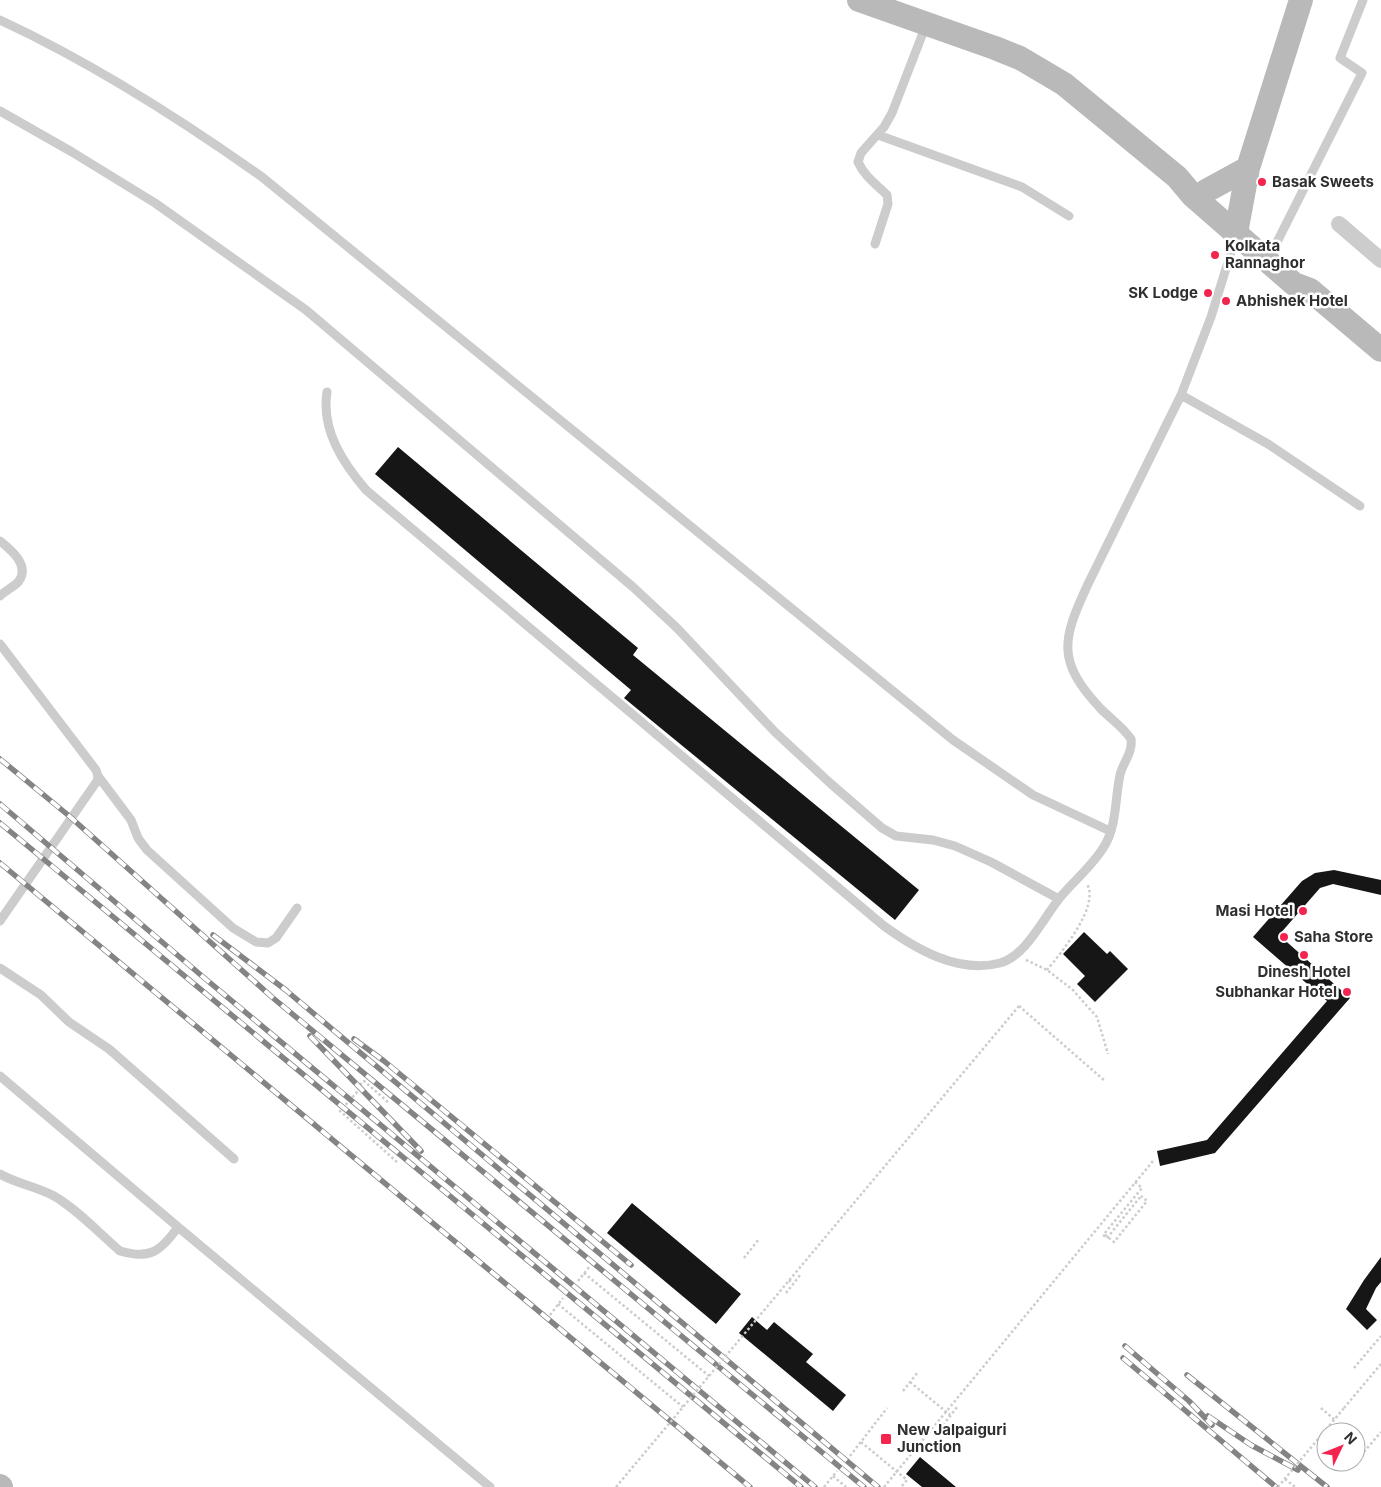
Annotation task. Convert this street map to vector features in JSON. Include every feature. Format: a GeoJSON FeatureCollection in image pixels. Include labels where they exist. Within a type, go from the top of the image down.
{"type":"FeatureCollection","features":[{"type":"Feature","properties":{"kind":"main road"},"geometry":{"type":"LineString","coordinates":[[859,0],[995,48],[1044,71],[1084,98],[1177,177],[1193,196],[1274,250],[1301,273],[1310,290]]}},
{"type":"Feature","properties":{"kind":"main road"},"geometry":{"type":"LineString","coordinates":[[1242,228],[1248,168],[1301,0]]}},
{"type":"Feature","properties":{"kind":"main road"},"geometry":{"type":"LineString","coordinates":[[1206,191],[1248,168]]}},
{"type":"Feature","properties":{"kind":"main road"},"geometry":{"type":"LineString","coordinates":[[1177,177],[1191,179],[1206,191],[1294,284],[1310,290],[1381,350]]}},
{"type":"Feature","properties":{"kind":"street"},"geometry":{"type":"LineString","coordinates":[[1339,224],[1381,260]]}},
{"type":"Feature","properties":{"kind":"lane"},"geometry":{"type":"LineString","coordinates":[[1274,250],[1362,73],[1340,58],[1364,0]]}},
{"type":"Feature","properties":{"kind":"lane"},"geometry":{"type":"LineString","coordinates":[[0,20],[44,40],[118,81],[196,131],[262,178],[953,740],[1033,795],[1110,831]]}},
{"type":"Feature","properties":{"kind":"lane"},"geometry":{"type":"LineString","coordinates":[[875,244],[888,204],[887,195],[866,175],[858,162],[866,146],[878,135],[892,113],[927,24]]}},
{"type":"Feature","properties":{"kind":"lane"},"geometry":{"type":"LineString","coordinates":[[0,111],[155,203],[306,310],[633,587],[677,628],[775,732],[882,828],[896,836],[933,840],[955,846],[991,862],[1059,899]]}},
{"type":"Feature","properties":{"kind":"lane"},"geometry":{"type":"LineString","coordinates":[[878,135],[1022,187],[1069,216]]}},
{"type":"Feature","properties":{"kind":"lane"},"geometry":{"type":"LineString","coordinates":[[327,392],[328,416],[338,453],[366,490],[884,926],[912,946],[932,956],[963,964],[986,965],[1000,963],[1018,952],[1059,899],[1082,876],[1105,845],[1110,831],[1120,773],[1130,751],[1130,739],[1082,687],[1070,662],[1067,642],[1069,632],[1081,600],[1181,395],[1242,228]]}},
{"type":"Feature","properties":{"kind":"lane"},"geometry":{"type":"LineString","coordinates":[[1181,395],[1268,444],[1360,506]]}},
{"type":"Feature","properties":{"kind":"lane"},"geometry":{"type":"LineString","coordinates":[[0,542],[19,559],[23,570],[20,579],[0,596]]}},
{"type":"Feature","properties":{"kind":"lane"},"geometry":{"type":"LineString","coordinates":[[0,644],[96,770],[98,776],[131,820],[138,838],[147,850],[241,932],[256,942],[268,943],[276,938],[298,908]]}},
{"type":"Feature","properties":{"kind":"lane"},"geometry":{"type":"LineString","coordinates":[[0,921],[98,776]]}},
{"type":"Feature","properties":{"kind":"lane"},"geometry":{"type":"LineString","coordinates":[[0,968],[41,995],[69,1022],[109,1049],[234,1159]]}},
{"type":"Feature","properties":{"kind":"lane"},"geometry":{"type":"LineString","coordinates":[[0,1076],[490,1487]]}},
{"type":"Feature","properties":{"kind":"lane"},"geometry":{"type":"LineString","coordinates":[[0,1174],[18,1184],[42,1190],[61,1200],[120,1251],[131,1254],[151,1254],[158,1250],[178,1227]]}},
{"type":"Feature","properties":{"kind":"path"},"geometry":{"type":"LineString","coordinates":[[1047,970],[1060,954],[1086,913],[1090,900],[1089,887],[1082,876]]}},
{"type":"Feature","properties":{"kind":"path"},"geometry":{"type":"LineString","coordinates":[[1018,952],[1028,962],[1036,963],[1073,990],[1097,1017],[1108,1054]]}},
{"type":"Feature","properties":{"kind":"path"},"geometry":{"type":"LineString","coordinates":[[616,1487],[1019,1006],[1105,1081]]}},
{"type":"Feature","properties":{"kind":"path"},"geometry":{"type":"LineString","coordinates":[[388,1102],[364,1080],[358,1086],[358,1091],[340,1112],[397,1162]]}},
{"type":"Feature","properties":{"kind":"path"},"geometry":{"type":"LineString","coordinates":[[884,1487],[1153,1161]]}},
{"type":"Feature","properties":{"kind":"path"},"geometry":{"type":"LineString","coordinates":[[1098,1228],[1107,1238],[1112,1231],[1141,1196],[1147,1201],[1114,1242],[1109,1238],[1104,1234],[1142,1188],[1136,1182]]}},
{"type":"Feature","properties":{"kind":"path"},"geometry":{"type":"LineString","coordinates":[[744,1258],[759,1239]]}},
{"type":"Feature","properties":{"kind":"path"},"geometry":{"type":"LineString","coordinates":[[578,1281],[590,1266]]}},
{"type":"Feature","properties":{"kind":"path"},"geometry":{"type":"LineString","coordinates":[[584,1273],[709,1376]]}},
{"type":"Feature","properties":{"kind":"path"},"geometry":{"type":"LineString","coordinates":[[786,1293],[801,1274]]}},
{"type":"Feature","properties":{"kind":"path"},"geometry":{"type":"LineString","coordinates":[[789,1280],[793,1284]]}},
{"type":"Feature","properties":{"kind":"path"},"geometry":{"type":"LineString","coordinates":[[550,1315],[563,1298]]}},
{"type":"Feature","properties":{"kind":"path"},"geometry":{"type":"LineString","coordinates":[[558,1304],[683,1407]]}},
{"type":"Feature","properties":{"kind":"path"},"geometry":{"type":"LineString","coordinates":[[1354,1368],[1381,1336]]}},
{"type":"Feature","properties":{"kind":"path"},"geometry":{"type":"LineString","coordinates":[[1321,1408],[1335,1420],[1381,1364]]}},
{"type":"Feature","properties":{"kind":"path"},"geometry":{"type":"LineString","coordinates":[[902,1391],[918,1372]]}},
{"type":"Feature","properties":{"kind":"path"},"geometry":{"type":"LineString","coordinates":[[910,1382],[950,1415]]}},
{"type":"Feature","properties":{"kind":"path"},"geometry":{"type":"LineString","coordinates":[[943,1425],[958,1406]]}},
{"type":"Feature","properties":{"kind":"path"},"geometry":{"type":"LineString","coordinates":[[850,1456],[887,1408]]}},
{"type":"Feature","properties":{"kind":"path"},"geometry":{"type":"LineString","coordinates":[[1366,1450],[1381,1432]]}},
{"type":"Feature","properties":{"kind":"path"},"geometry":{"type":"LineString","coordinates":[[861,1442],[907,1480],[901,1487]]}},
{"type":"Feature","properties":{"kind":"path"},"geometry":{"type":"LineString","coordinates":[[1278,1487],[1316,1442]]}},
{"type":"Feature","properties":{"kind":"path"},"geometry":{"type":"LineString","coordinates":[[824,1487],[837,1471]]}},
{"type":"Feature","properties":{"kind":"path"},"geometry":{"type":"LineString","coordinates":[[833,1476],[846,1487]]}},
{"type":"Feature","properties":{"kind":"path"},"geometry":{"type":"LineString","coordinates":[[1285,1479],[1295,1487]]}},
{"type":"Feature","properties":{"kind":"building"},"geometry":{"type":"Polygon","coordinates":[[[398,447],[638,648],[633,655],[919,890],[895,920],[624,698],[631,690],[375,474],[398,447]]]}},
{"type":"Feature","properties":{"kind":"building"},"geometry":{"type":"Polygon","coordinates":[[[1334,870],[1381,880],[1381,895],[1333,884],[1320,888],[1279,935],[1350,998],[1215,1153],[1160,1166],[1157,1151],[1207,1140],[1327,1001],[1253,937],[1302,881],[1315,873],[1334,870]]]}},
{"type":"Feature","properties":{"kind":"building"},"geometry":{"type":"Polygon","coordinates":[[[1084,932],[1107,954],[1110,951],[1128,969],[1095,1002],[1077,984],[1085,976],[1063,954],[1084,932]]]}},
{"type":"Feature","properties":{"kind":"building"},"geometry":{"type":"Polygon","coordinates":[[[632,1203],[741,1294],[716,1324],[607,1233],[632,1203]]]}},
{"type":"Feature","properties":{"kind":"building"},"geometry":{"type":"Polygon","coordinates":[[[1381,1257],[1381,1282],[1366,1309],[1377,1320],[1367,1330],[1346,1309],[1381,1257]]]}},
{"type":"Feature","properties":{"kind":"building"},"geometry":{"type":"Polygon","coordinates":[[[752,1317],[767,1330],[774,1322],[813,1354],[806,1362],[846,1395],[833,1411],[739,1333],[752,1317]]]}},
{"type":"Feature","properties":{"kind":"building"},"geometry":{"type":"Polygon","coordinates":[[[920,1457],[956,1487],[922,1487],[906,1474],[920,1457]]]}},
{"type":"Feature","properties":{"kind":"railway"},"geometry":{"type":"LineString","coordinates":[[0,759],[68,815],[273,998],[864,1487]]}},
{"type":"Feature","properties":{"kind":"railway"},"geometry":{"type":"LineString","coordinates":[[0,804],[202,976],[815,1487]]}},
{"type":"Feature","properties":{"kind":"railway"},"geometry":{"type":"LineString","coordinates":[[0,823],[801,1487]]}},
{"type":"Feature","properties":{"kind":"railway"},"geometry":{"type":"LineString","coordinates":[[0,863],[750,1487]]}},
{"type":"Feature","properties":{"kind":"railway"},"geometry":{"type":"LineString","coordinates":[[213,935],[287,991]]}},
{"type":"Feature","properties":{"kind":"railway"},"geometry":{"type":"LineString","coordinates":[[282,987],[878,1487]]}},
{"type":"Feature","properties":{"kind":"railway"},"geometry":{"type":"LineString","coordinates":[[310,1036],[421,1151]]}},
{"type":"Feature","properties":{"kind":"railway"},"geometry":{"type":"LineString","coordinates":[[354,1039],[384,1061],[631,1265]]}},
{"type":"Feature","properties":{"kind":"railway"},"geometry":{"type":"LineString","coordinates":[[1125,1346],[1189,1401],[1212,1425]]}},
{"type":"Feature","properties":{"kind":"railway"},"geometry":{"type":"LineString","coordinates":[[1123,1358],[1276,1487]]}},
{"type":"Feature","properties":{"kind":"railway"},"geometry":{"type":"LineString","coordinates":[[1187,1375],[1327,1487]]}},
{"type":"Feature","properties":{"kind":"railway"},"geometry":{"type":"LineString","coordinates":[[1208,1416],[1251,1445],[1298,1470]]}},
{"type":"Feature","properties":{"kind":"place","name":"Basak Sweets"},"geometry":{"type":"Point","coordinates":[1262,182]}},
{"type":"Feature","properties":{"kind":"place","name":"Kolkata Rannaghor"},"geometry":{"type":"Point","coordinates":[1215,255]}},
{"type":"Feature","properties":{"kind":"place","name":"SK Lodge"},"geometry":{"type":"Point","coordinates":[1208,293]}},
{"type":"Feature","properties":{"kind":"place","name":"Abhishek Hotel"},"geometry":{"type":"Point","coordinates":[1226,301]}},
{"type":"Feature","properties":{"kind":"place","name":"Masi Hotel"},"geometry":{"type":"Point","coordinates":[1303,911]}},
{"type":"Feature","properties":{"kind":"place","name":"Saha Store"},"geometry":{"type":"Point","coordinates":[1284,937]}},
{"type":"Feature","properties":{"kind":"place","name":"Dinesh Hotel"},"geometry":{"type":"Point","coordinates":[1304,955]}},
{"type":"Feature","properties":{"kind":"place","name":"Subhankar Hotel"},"geometry":{"type":"Point","coordinates":[1347,992]}},
{"type":"Feature","properties":{"kind":"place","name":"New Jalpaiguri Junction"},"geometry":{"type":"Point","coordinates":[886,1439]}}]}
